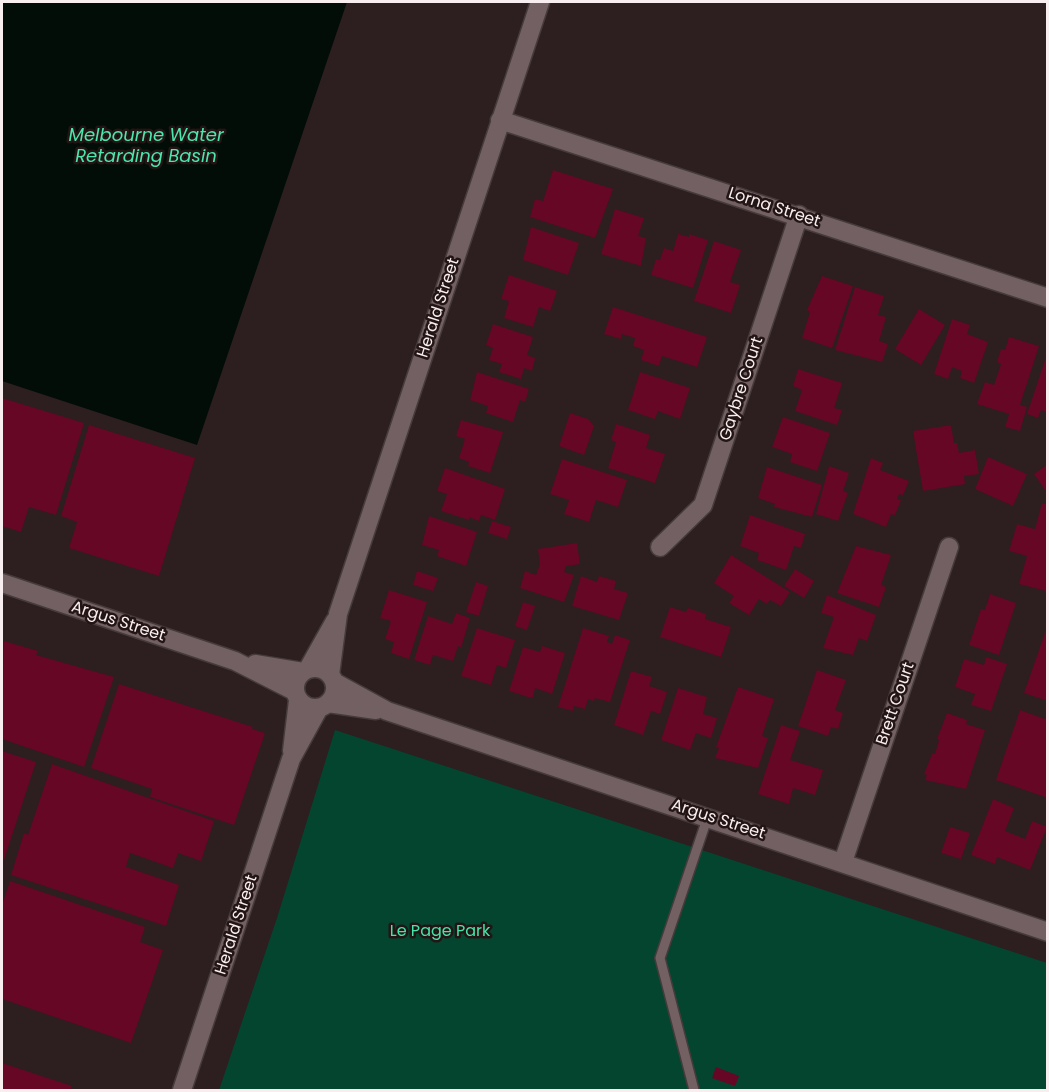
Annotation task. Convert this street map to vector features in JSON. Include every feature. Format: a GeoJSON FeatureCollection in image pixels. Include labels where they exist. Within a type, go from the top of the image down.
{"type":"FeatureCollection","features":[{"type":"Feature","properties":{"kind":"street","name":"Herald Street"},"geometry":{"type":"LineString","coordinates":[[305,670],[338,614],[540,2]]}},
{"type":"Feature","properties":{"kind":"street","name":"Lorna Street"},"geometry":{"type":"LineString","coordinates":[[500,120],[799,215],[1047,298]]}},
{"type":"Feature","properties":{"kind":"street","name":"Gaybre Court"},"geometry":{"type":"LineString","coordinates":[[660,547],[703,505],[799,215]]}},
{"type":"Feature","properties":{"kind":"street","name":"Brett Court"},"geometry":{"type":"LineString","coordinates":[[843,862],[949,547]]}},
{"type":"Feature","properties":{"kind":"street","name":"Argus Street"},"geometry":{"type":"LineString","coordinates":[[2,583],[235,661],[296,695]]}},
{"type":"Feature","properties":{"kind":"street","name":"Herald Street"},"geometry":{"type":"LineString","coordinates":[[332,679],[338,614]]}},
{"type":"Feature","properties":{"kind":"street","name":"Argus Street"},"geometry":{"type":"LineString","coordinates":[[235,661],[305,670]]}},
{"type":"Feature","properties":{"kind":"street"},"geometry":{"type":"LineString","coordinates":[[320,668],[332,679],[334,693],[323,705],[307,707],[296,695],[296,680],[305,670],[320,668]]}},
{"type":"Feature","properties":{"kind":"street","name":"Argus Street"},"geometry":{"type":"LineString","coordinates":[[332,679],[387,711],[708,816],[1047,932]]}},
{"type":"Feature","properties":{"kind":"street","name":"Herald Street"},"geometry":{"type":"LineString","coordinates":[[291,759],[296,695]]}},
{"type":"Feature","properties":{"kind":"street","name":"Herald Street"},"geometry":{"type":"LineString","coordinates":[[182,1090],[291,759],[323,705]]}},
{"type":"Feature","properties":{"kind":"street","name":"Argus Street"},"geometry":{"type":"LineString","coordinates":[[323,705],[387,711]]}},
{"type":"Feature","properties":{"kind":"lane"},"geometry":{"type":"LineString","coordinates":[[694,1090],[660,958],[708,816]]}},
{"type":"Feature","properties":{"kind":"green space","name":"Le Page Park"},"geometry":{"type":"Polygon","coordinates":[[[335,730],[1047,963],[1047,1090],[219,1090],[277,918],[335,730]]]}},
{"type":"Feature","properties":{"kind":"water","name":"Melbourne Water Retarding Basin"},"geometry":{"type":"Polygon","coordinates":[[[2,2],[347,2],[197,445],[2,381],[2,2]]]}},
{"type":"Feature","properties":{"kind":"building"},"geometry":{"type":"Polygon","coordinates":[[[553,170],[613,189],[595,238],[530,217],[535,199],[543,201],[553,170]]]}},
{"type":"Feature","properties":{"kind":"building"},"geometry":{"type":"Polygon","coordinates":[[[615,209],[644,218],[638,236],[646,238],[641,266],[601,254],[615,209]]]}},
{"type":"Feature","properties":{"kind":"building"},"geometry":{"type":"Polygon","coordinates":[[[531,227],[579,243],[568,275],[523,260],[531,227]]]}},
{"type":"Feature","properties":{"kind":"building"},"geometry":{"type":"Polygon","coordinates":[[[678,234],[689,237],[689,234],[708,240],[693,288],[651,275],[656,259],[660,260],[664,248],[673,251],[678,234]]]}},
{"type":"Feature","properties":{"kind":"building"},"geometry":{"type":"Polygon","coordinates":[[[714,241],[741,250],[730,282],[740,285],[731,313],[694,301],[714,241]]]}},
{"type":"Feature","properties":{"kind":"building"},"geometry":{"type":"Polygon","coordinates":[[[509,275],[557,291],[550,311],[539,307],[533,327],[504,318],[509,301],[501,299],[509,275]]]}},
{"type":"Feature","properties":{"kind":"building"},"geometry":{"type":"Polygon","coordinates":[[[822,276],[853,286],[832,348],[802,338],[810,312],[807,310],[822,276]]]}},
{"type":"Feature","properties":{"kind":"building"},"geometry":{"type":"Polygon","coordinates":[[[855,287],[884,296],[878,315],[886,317],[879,341],[888,344],[882,362],[835,350],[855,287]]]}},
{"type":"Feature","properties":{"kind":"building"},"geometry":{"type":"Polygon","coordinates":[[[613,307],[707,337],[697,367],[662,356],[659,366],[641,360],[644,350],[633,346],[635,338],[622,334],[621,339],[604,334],[613,307]]]}},
{"type":"Feature","properties":{"kind":"building"},"geometry":{"type":"Polygon","coordinates":[[[919,309],[945,325],[921,365],[895,349],[919,309]]]}},
{"type":"Feature","properties":{"kind":"building"},"geometry":{"type":"Polygon","coordinates":[[[952,319],[970,325],[967,334],[988,342],[974,383],[960,378],[962,371],[952,367],[948,379],[934,374],[952,319]]]}},
{"type":"Feature","properties":{"kind":"building"},"geometry":{"type":"Polygon","coordinates":[[[493,324],[533,337],[527,355],[535,358],[532,371],[524,368],[521,379],[499,372],[502,364],[489,360],[493,348],[486,345],[493,324]]]}},
{"type":"Feature","properties":{"kind":"building"},"geometry":{"type":"Polygon","coordinates":[[[1009,337],[1039,346],[1020,405],[1027,407],[1020,431],[1005,427],[1009,414],[977,404],[985,382],[994,385],[1001,364],[997,362],[1001,349],[1005,350],[1009,337]]]}},
{"type":"Feature","properties":{"kind":"building"},"geometry":{"type":"Polygon","coordinates":[[[1047,354],[1048,412],[1041,410],[1038,418],[1027,414],[1047,354]]]}},
{"type":"Feature","properties":{"kind":"building"},"geometry":{"type":"Polygon","coordinates":[[[798,369],[842,383],[834,408],[842,410],[837,425],[795,411],[802,390],[793,386],[798,369]]]}},
{"type":"Feature","properties":{"kind":"building"},"geometry":{"type":"Polygon","coordinates":[[[477,372],[529,389],[525,402],[520,400],[513,422],[486,413],[488,406],[470,400],[477,372]]]}},
{"type":"Feature","properties":{"kind":"building"},"geometry":{"type":"Polygon","coordinates":[[[640,372],[690,388],[680,419],[658,411],[655,419],[628,410],[640,372]]]}},
{"type":"Feature","properties":{"kind":"building"},"geometry":{"type":"Polygon","coordinates":[[[2,398],[84,423],[56,515],[29,507],[21,532],[2,526],[2,398]]]}},
{"type":"Feature","properties":{"kind":"building"},"geometry":{"type":"Polygon","coordinates":[[[570,413],[588,419],[594,426],[584,455],[559,446],[570,413]]]}},
{"type":"Feature","properties":{"kind":"building"},"geometry":{"type":"Polygon","coordinates":[[[783,417],[830,433],[817,471],[790,462],[792,454],[772,447],[783,417]]]}},
{"type":"Feature","properties":{"kind":"building"},"geometry":{"type":"Polygon","coordinates":[[[461,420],[503,432],[490,473],[468,466],[469,462],[459,458],[465,439],[456,436],[461,420]]]}},
{"type":"Feature","properties":{"kind":"building"},"geometry":{"type":"Polygon","coordinates":[[[616,424],[650,435],[646,448],[665,454],[655,483],[608,468],[616,442],[611,440],[616,424]]]}},
{"type":"Feature","properties":{"kind":"building"},"geometry":{"type":"Polygon","coordinates":[[[89,425],[195,458],[159,576],[69,548],[77,522],[61,516],[89,425]]]}},
{"type":"Feature","properties":{"kind":"building"},"geometry":{"type":"Polygon","coordinates":[[[951,425],[954,443],[957,443],[959,453],[975,450],[979,474],[964,476],[965,484],[923,491],[913,431],[951,425]]]}},
{"type":"Feature","properties":{"kind":"building"},"geometry":{"type":"Polygon","coordinates":[[[988,457],[1027,474],[1013,506],[975,489],[988,457]]]}},
{"type":"Feature","properties":{"kind":"building"},"geometry":{"type":"Polygon","coordinates":[[[871,458],[883,463],[880,470],[909,481],[903,495],[899,494],[897,499],[901,500],[895,515],[891,514],[886,527],[853,514],[871,458]]]}},
{"type":"Feature","properties":{"kind":"building"},"geometry":{"type":"Polygon","coordinates":[[[562,459],[627,480],[618,507],[596,500],[589,522],[564,514],[569,500],[550,494],[562,459]]]}},
{"type":"Feature","properties":{"kind":"building"},"geometry":{"type":"Polygon","coordinates":[[[1048,464],[1048,489],[1045,490],[1034,474],[1048,464]]]}},
{"type":"Feature","properties":{"kind":"building"},"geometry":{"type":"Polygon","coordinates":[[[829,466],[849,473],[843,491],[848,493],[838,521],[816,514],[829,466]]]}},
{"type":"Feature","properties":{"kind":"building"},"geometry":{"type":"Polygon","coordinates":[[[767,467],[822,485],[812,517],[774,507],[775,504],[758,498],[767,467]]]}},
{"type":"Feature","properties":{"kind":"building"},"geometry":{"type":"Polygon","coordinates":[[[445,468],[505,489],[495,520],[481,515],[479,521],[469,517],[469,520],[441,511],[447,494],[437,491],[445,468]]]}},
{"type":"Feature","properties":{"kind":"building"},"geometry":{"type":"Polygon","coordinates":[[[1042,503],[1048,505],[1046,591],[1019,584],[1027,556],[1009,551],[1017,524],[1035,529],[1042,503]]]}},
{"type":"Feature","properties":{"kind":"building"},"geometry":{"type":"Polygon","coordinates":[[[750,515],[805,534],[801,548],[794,546],[786,570],[757,560],[759,553],[740,546],[750,515]]]}},
{"type":"Feature","properties":{"kind":"building"},"geometry":{"type":"Polygon","coordinates":[[[429,516],[477,532],[466,566],[437,556],[439,550],[422,545],[429,516]]]}},
{"type":"Feature","properties":{"kind":"building"},"geometry":{"type":"Polygon","coordinates":[[[492,521],[511,527],[507,539],[488,533],[492,521]]]}},
{"type":"Feature","properties":{"kind":"building"},"geometry":{"type":"Polygon","coordinates":[[[577,543],[580,564],[566,566],[564,572],[574,575],[564,602],[520,588],[525,571],[536,575],[540,564],[538,549],[577,543]]]}},
{"type":"Feature","properties":{"kind":"building"},"geometry":{"type":"Polygon","coordinates":[[[856,546],[891,555],[881,585],[886,587],[879,607],[837,593],[856,546]]]}},
{"type":"Feature","properties":{"kind":"building"},"geometry":{"type":"Polygon","coordinates":[[[731,555],[790,592],[781,606],[770,600],[767,604],[759,599],[749,615],[729,603],[734,596],[714,583],[731,555]]]}},
{"type":"Feature","properties":{"kind":"building"},"geometry":{"type":"Polygon","coordinates":[[[795,569],[814,581],[804,598],[784,586],[795,569]]]}},
{"type":"Feature","properties":{"kind":"building"},"geometry":{"type":"Polygon","coordinates":[[[417,571],[438,578],[433,591],[413,585],[417,571]]]}},
{"type":"Feature","properties":{"kind":"building"},"geometry":{"type":"Polygon","coordinates":[[[581,576],[597,582],[599,576],[616,581],[614,589],[628,593],[619,620],[572,606],[581,576]]]}},
{"type":"Feature","properties":{"kind":"building"},"geometry":{"type":"Polygon","coordinates":[[[476,582],[488,586],[479,616],[466,612],[476,582]]]}},
{"type":"Feature","properties":{"kind":"building"},"geometry":{"type":"Polygon","coordinates":[[[389,590],[427,602],[409,659],[391,653],[394,642],[385,639],[391,621],[380,618],[389,590]]]}},
{"type":"Feature","properties":{"kind":"building"},"geometry":{"type":"Polygon","coordinates":[[[990,594],[1016,603],[999,655],[969,645],[981,609],[985,610],[990,594]]]}},
{"type":"Feature","properties":{"kind":"building"},"geometry":{"type":"Polygon","coordinates":[[[827,595],[876,615],[867,641],[859,638],[853,655],[823,648],[834,617],[821,613],[827,595]]]}},
{"type":"Feature","properties":{"kind":"building"},"geometry":{"type":"Polygon","coordinates":[[[523,602],[535,606],[527,630],[515,626],[523,602]]]}},
{"type":"Feature","properties":{"kind":"building"},"geometry":{"type":"Polygon","coordinates":[[[670,607],[686,612],[688,608],[706,614],[705,619],[731,627],[721,657],[660,637],[670,607]]]}},
{"type":"Feature","properties":{"kind":"building"},"geometry":{"type":"Polygon","coordinates":[[[456,613],[470,618],[461,648],[458,646],[453,661],[433,655],[430,665],[414,660],[428,616],[452,624],[456,613]]]}},
{"type":"Feature","properties":{"kind":"building"},"geometry":{"type":"Polygon","coordinates":[[[1048,627],[1048,701],[1024,693],[1048,627]]]}},
{"type":"Feature","properties":{"kind":"building"},"geometry":{"type":"Polygon","coordinates":[[[477,628],[515,640],[506,668],[497,665],[491,685],[461,676],[477,628]]]}},
{"type":"Feature","properties":{"kind":"building"},"geometry":{"type":"Polygon","coordinates":[[[583,628],[609,636],[607,642],[612,644],[615,635],[630,640],[610,702],[595,698],[594,701],[588,699],[585,709],[574,706],[573,711],[558,707],[583,628]]]}},
{"type":"Feature","properties":{"kind":"building"},"geometry":{"type":"Polygon","coordinates":[[[4,641],[38,651],[36,655],[114,677],[84,767],[2,739],[4,641]]]}},
{"type":"Feature","properties":{"kind":"building"},"geometry":{"type":"Polygon","coordinates":[[[542,646],[565,653],[552,694],[535,688],[533,697],[509,691],[523,647],[540,652],[542,646]]]}},
{"type":"Feature","properties":{"kind":"building"},"geometry":{"type":"Polygon","coordinates":[[[986,657],[1007,664],[991,711],[971,705],[975,694],[955,687],[964,659],[984,665],[986,657]]]}},
{"type":"Feature","properties":{"kind":"building"},"geometry":{"type":"Polygon","coordinates":[[[817,670],[846,680],[835,710],[843,713],[838,729],[831,727],[828,736],[798,726],[817,670]]]}},
{"type":"Feature","properties":{"kind":"building"},"geometry":{"type":"Polygon","coordinates":[[[631,671],[652,677],[649,686],[667,692],[660,714],[651,711],[643,735],[614,725],[631,671]]]}},
{"type":"Feature","properties":{"kind":"building"},"geometry":{"type":"Polygon","coordinates":[[[119,684],[253,727],[252,729],[265,733],[234,825],[150,797],[152,789],[91,768],[119,684]]]}},
{"type":"Feature","properties":{"kind":"building"},"geometry":{"type":"Polygon","coordinates":[[[738,687],[774,699],[762,736],[768,738],[758,768],[715,758],[719,748],[716,747],[738,687]]]}},
{"type":"Feature","properties":{"kind":"building"},"geometry":{"type":"Polygon","coordinates":[[[678,688],[707,697],[703,714],[717,718],[711,738],[696,733],[690,750],[661,740],[678,688]]]}},
{"type":"Feature","properties":{"kind":"building"},"geometry":{"type":"Polygon","coordinates":[[[1020,710],[1048,720],[1048,798],[996,780],[1020,710]]]}},
{"type":"Feature","properties":{"kind":"building"},"geometry":{"type":"Polygon","coordinates":[[[947,713],[967,720],[966,724],[985,730],[966,789],[925,780],[927,775],[924,774],[932,754],[935,754],[939,740],[937,739],[947,713]]]}},
{"type":"Feature","properties":{"kind":"building"},"geometry":{"type":"Polygon","coordinates":[[[781,725],[800,731],[790,760],[823,770],[815,795],[793,788],[789,804],[758,794],[781,725]]]}},
{"type":"Feature","properties":{"kind":"building"},"geometry":{"type":"Polygon","coordinates":[[[2,751],[36,762],[2,866],[2,751]]]}},
{"type":"Feature","properties":{"kind":"building"},"geometry":{"type":"Polygon","coordinates":[[[52,764],[214,821],[201,861],[178,853],[173,868],[130,853],[126,867],[179,885],[166,926],[11,875],[24,833],[28,835],[52,764]]]}},
{"type":"Feature","properties":{"kind":"building"},"geometry":{"type":"Polygon","coordinates":[[[993,799],[1014,808],[1005,831],[1025,839],[1032,821],[1047,827],[1030,870],[997,857],[995,864],[971,855],[993,799]]]}},
{"type":"Feature","properties":{"kind":"building"},"geometry":{"type":"Polygon","coordinates":[[[950,827],[970,833],[961,859],[941,853],[950,827]]]}},
{"type":"Feature","properties":{"kind":"building"},"geometry":{"type":"Polygon","coordinates":[[[10,881],[145,927],[140,942],[163,950],[131,1043],[2,999],[2,905],[10,881]]]}},
{"type":"Feature","properties":{"kind":"building"},"geometry":{"type":"Polygon","coordinates":[[[2,1063],[72,1086],[70,1090],[2,1090],[2,1063]]]}},
{"type":"Feature","properties":{"kind":"building"},"geometry":{"type":"Polygon","coordinates":[[[716,1067],[739,1076],[735,1086],[712,1078],[716,1067]]]}}]}
